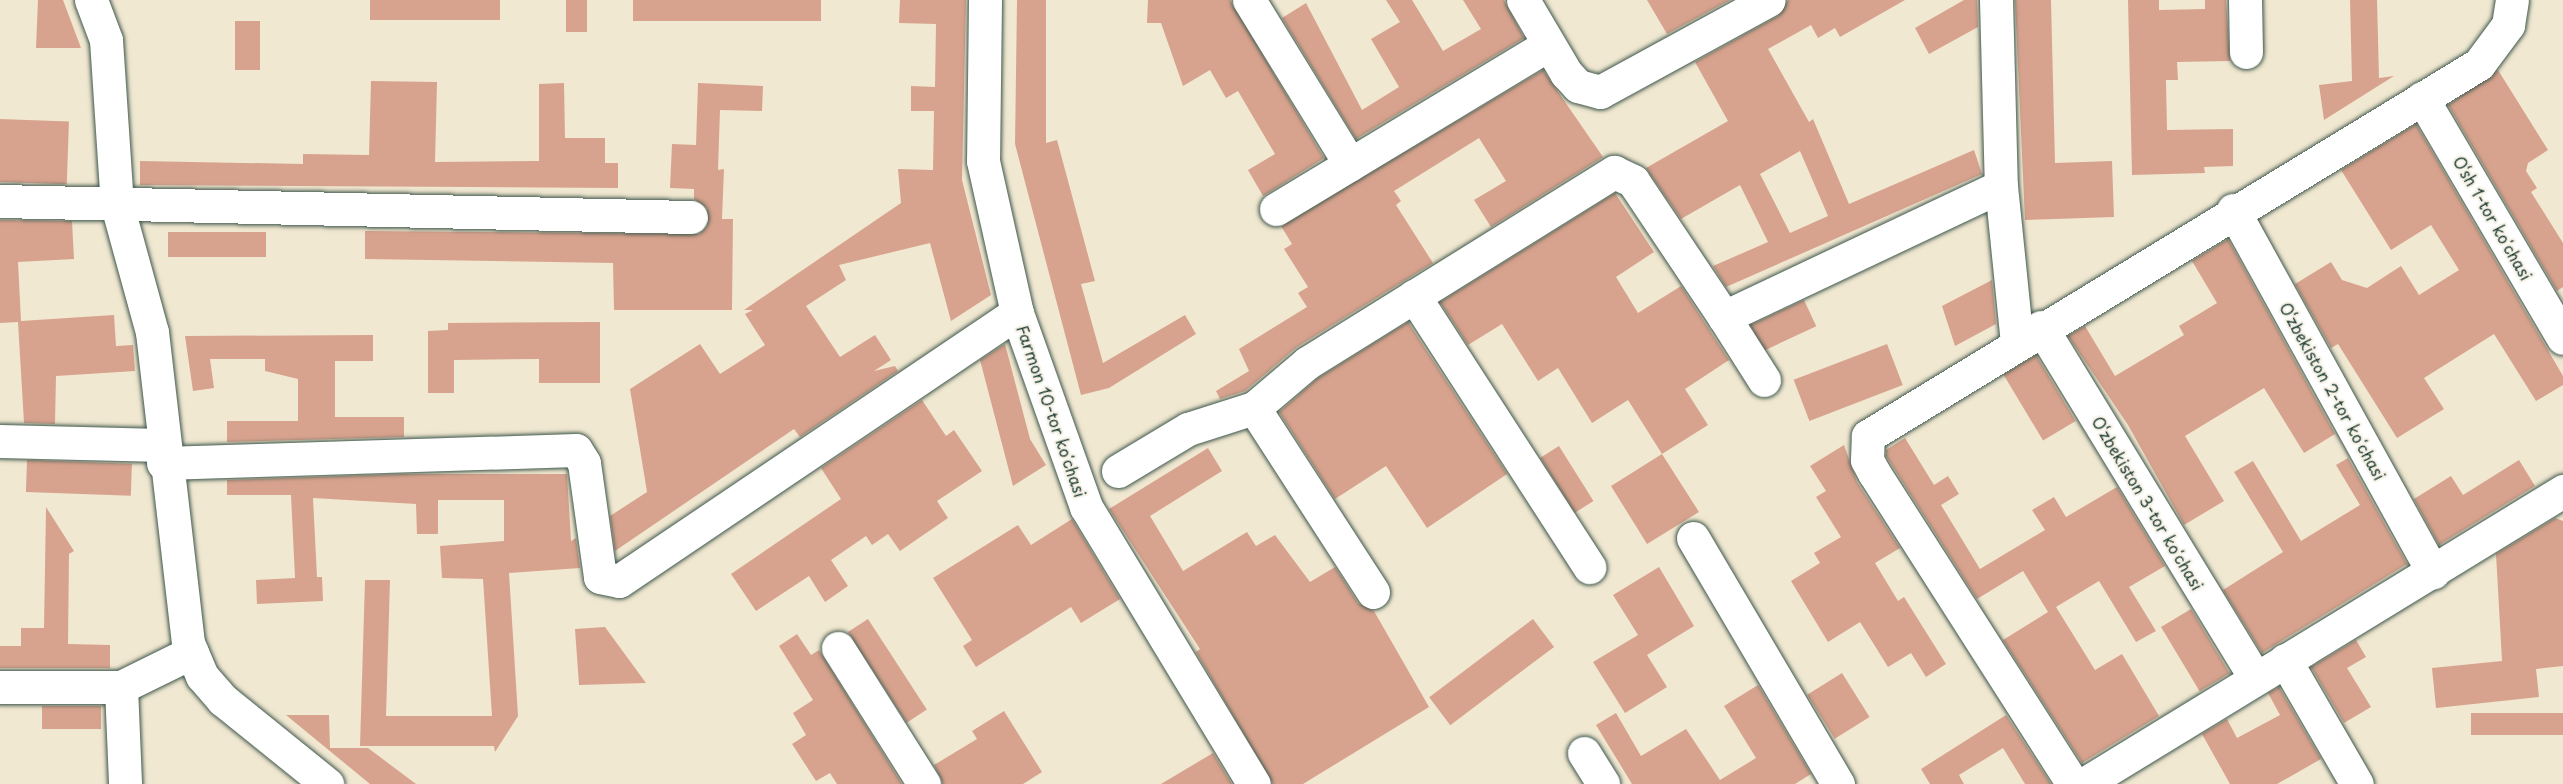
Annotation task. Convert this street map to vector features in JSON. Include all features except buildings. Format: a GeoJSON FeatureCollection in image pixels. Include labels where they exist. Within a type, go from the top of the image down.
{"type":"FeatureCollection","features":[{"type":"Feature","properties":{"kind":"street"},"geometry":{"type":"LineString","coordinates":[[91,0],[106,40],[117,205],[152,332],[163,454],[192,652],[202,676],[223,700],[327,784]]}},
{"type":"Feature","properties":{"kind":"street","name":"Farmon 10-tor koʻchasi"},"geometry":{"type":"LineString","coordinates":[[985,0],[983,161],[1017,313],[1086,507],[1253,782]]}},
{"type":"Feature","properties":{"kind":"street"},"geometry":{"type":"LineString","coordinates":[[1249,0],[1350,164]]}},
{"type":"Feature","properties":{"kind":"street"},"geometry":{"type":"LineString","coordinates":[[1523,0],[1548,45],[1578,86],[1600,92],[1769,0]]}},
{"type":"Feature","properties":{"kind":"street"},"geometry":{"type":"LineString","coordinates":[[1996,0],[2001,186],[2029,335]]}},
{"type":"Feature","properties":{"kind":"street"},"geometry":{"type":"LineString","coordinates":[[2245,0],[2246,52]]}},
{"type":"Feature","properties":{"kind":"street"},"geometry":{"type":"LineString","coordinates":[[2073,784],[1874,473],[1866,448],[1874,429],[2233,210],[2480,64],[2496,46],[2508,25],[2512,0]]}},
{"type":"Feature","properties":{"kind":"street"},"geometry":{"type":"LineString","coordinates":[[1276,209],[1548,45]]}},
{"type":"Feature","properties":{"kind":"street","name":"O‘sh 1-tor koʻchasi"},"geometry":{"type":"LineString","coordinates":[[2422,98],[2563,338]]}},
{"type":"Feature","properties":{"kind":"street"},"geometry":{"type":"LineString","coordinates":[[1118,471],[1188,429],[1254,408],[1307,363],[1614,172],[1633,181],[1764,380]]}},
{"type":"Feature","properties":{"kind":"street"},"geometry":{"type":"LineString","coordinates":[[1724,317],[2001,186]]}},
{"type":"Feature","properties":{"kind":"street"},"geometry":{"type":"LineString","coordinates":[[0,201],[691,217]]}},
{"type":"Feature","properties":{"kind":"street","name":"O‘zbekiston 2-tor koʻchasi"},"geometry":{"type":"LineString","coordinates":[[2233,210],[2433,572]]}},
{"type":"Feature","properties":{"kind":"street"},"geometry":{"type":"LineString","coordinates":[[1414,296],[1589,567]]}},
{"type":"Feature","properties":{"kind":"street"},"geometry":{"type":"LineString","coordinates":[[0,441],[163,454],[576,450],[584,463],[600,577],[619,581],[1017,313]]}},
{"type":"Feature","properties":{"kind":"street","name":"O‘zbekiston 3-tor koʻchasi"},"geometry":{"type":"LineString","coordinates":[[2029,335],[2255,678]]}},
{"type":"Feature","properties":{"kind":"street"},"geometry":{"type":"LineString","coordinates":[[1254,408],[1373,592]]}},
{"type":"Feature","properties":{"kind":"street"},"geometry":{"type":"LineString","coordinates":[[2084,784],[2563,491]]}},
{"type":"Feature","properties":{"kind":"street"},"geometry":{"type":"LineString","coordinates":[[1693,538],[1838,784]]}},
{"type":"Feature","properties":{"kind":"street"},"geometry":{"type":"LineString","coordinates":[[838,648],[924,784]]}},
{"type":"Feature","properties":{"kind":"street"},"geometry":{"type":"LineString","coordinates":[[0,687],[122,687],[192,652]]}},
{"type":"Feature","properties":{"kind":"street"},"geometry":{"type":"LineString","coordinates":[[2285,660],[2357,784]]}},
{"type":"Feature","properties":{"kind":"street"},"geometry":{"type":"LineString","coordinates":[[122,687],[125,784]]}},
{"type":"Feature","properties":{"kind":"street"},"geometry":{"type":"LineString","coordinates":[[1584,753],[1603,784]]}}]}
